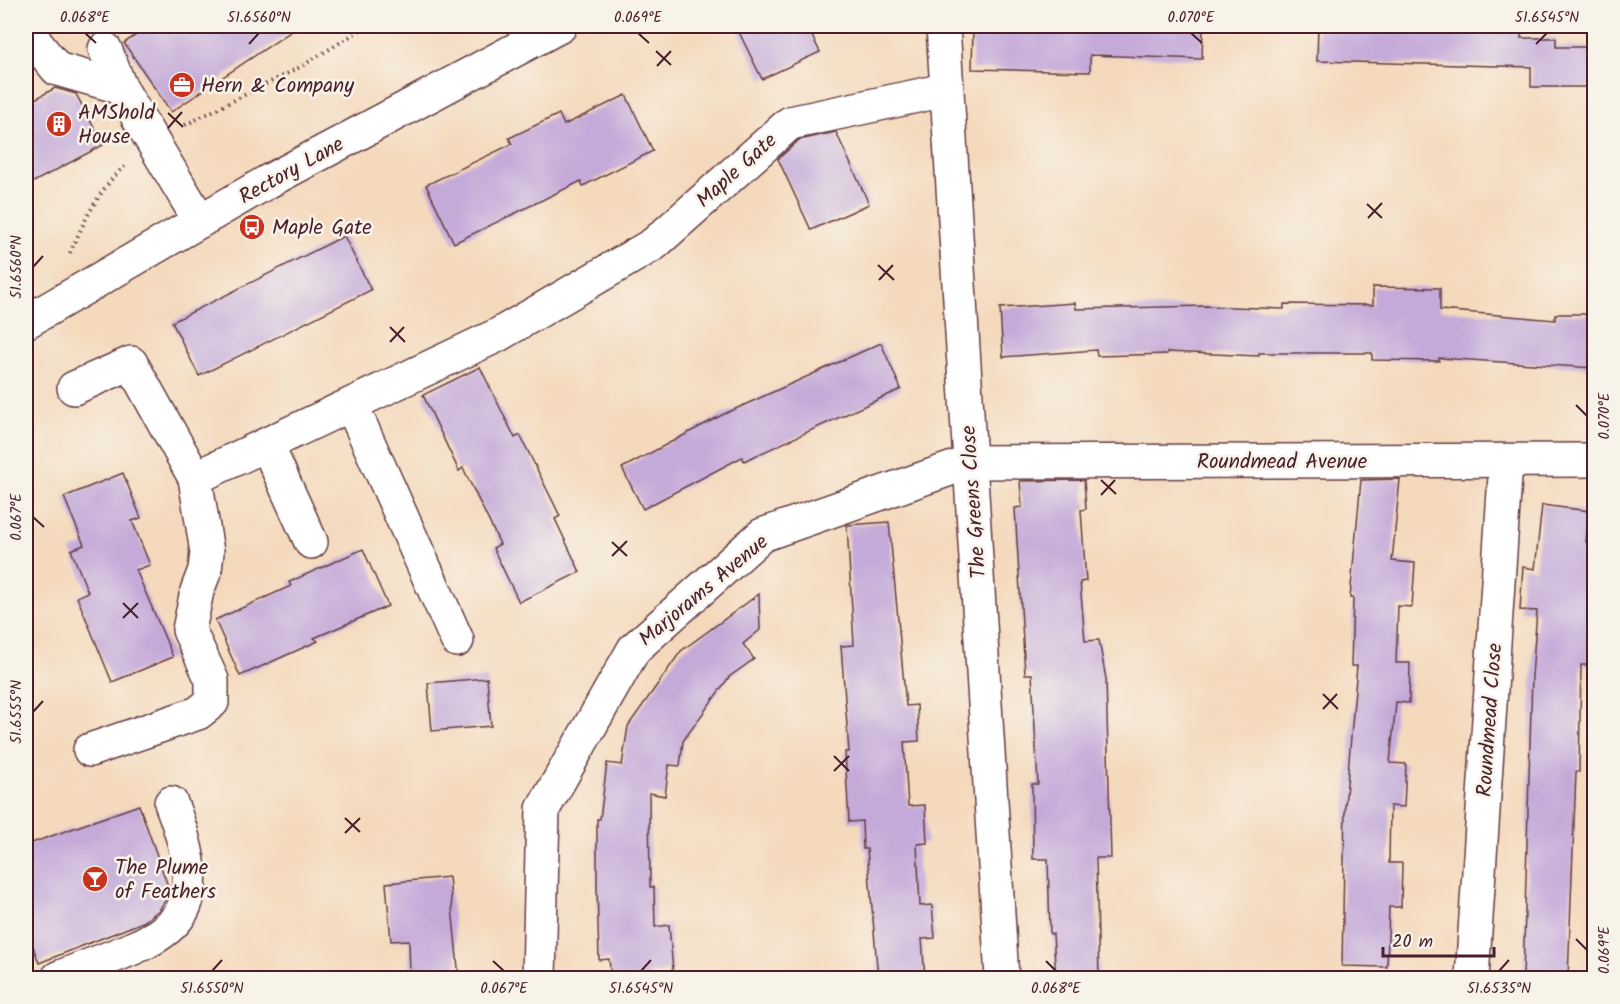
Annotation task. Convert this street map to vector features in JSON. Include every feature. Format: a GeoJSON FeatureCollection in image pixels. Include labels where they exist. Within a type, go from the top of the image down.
{"type":"FeatureCollection","features":[{"type":"Feature","properties":{"kind":"street"},"geometry":{"type":"LineString","coordinates":[[27,26],[36,43],[57,69],[120,87]]}},
{"type":"Feature","properties":{"kind":"street","name":"Rectory Lane"},"geometry":{"type":"LineString","coordinates":[[26,322],[267,182],[560,26]]}},
{"type":"Feature","properties":{"kind":"street","name":"The Greens Close"},"geometry":{"type":"LineString","coordinates":[[943,26],[945,90],[1002,978]]}},
{"type":"Feature","properties":{"kind":"street"},"geometry":{"type":"LineString","coordinates":[[105,49],[120,87],[200,221]]}},
{"type":"Feature","properties":{"kind":"street","name":"Maple Gate"},"geometry":{"type":"LineString","coordinates":[[195,478],[498,335],[654,244],[790,123],[945,90]]}},
{"type":"Feature","properties":{"kind":"street"},"geometry":{"type":"LineString","coordinates":[[74,388],[130,363],[195,478],[207,552],[205,570],[197,591],[189,630],[212,680],[212,702],[198,714],[90,750]]}},
{"type":"Feature","properties":{"kind":"street"},"geometry":{"type":"LineString","coordinates":[[351,406],[457,640]]}},
{"type":"Feature","properties":{"kind":"street"},"geometry":{"type":"LineString","coordinates":[[267,445],[311,542]]}},
{"type":"Feature","properties":{"kind":"street","name":"Roundmead Avenue"},"geometry":{"type":"LineString","coordinates":[[970,462],[1594,460]]}},
{"type":"Feature","properties":{"kind":"street","name":"Roundmead Close"},"geometry":{"type":"LineString","coordinates":[[1472,978],[1506,461]]}},
{"type":"Feature","properties":{"kind":"street","name":"Marjorams Avenue"},"geometry":{"type":"LineString","coordinates":[[539,978],[543,809],[634,649],[762,535],[970,462]]}},
{"type":"Feature","properties":{"kind":"street"},"geometry":{"type":"LineString","coordinates":[[58,978],[160,935],[177,921],[184,910],[190,890],[191,866],[171,803]]}},
{"type":"Feature","properties":{"kind":"building","name":"Hern & Company"},"geometry":{"type":"Polygon","coordinates":[[[150,26],[299,26],[171,112],[124,43],[150,26]]]}},
{"type":"Feature","properties":{"kind":"building"},"geometry":{"type":"Polygon","coordinates":[[[736,26],[807,26],[820,52],[762,79],[736,26]]]}},
{"type":"Feature","properties":{"kind":"building"},"geometry":{"type":"Polygon","coordinates":[[[1203,26],[1202,59],[1090,55],[1090,72],[972,69],[973,27],[1203,26]]]}},
{"type":"Feature","properties":{"kind":"building"},"geometry":{"type":"Polygon","coordinates":[[[1318,26],[1522,26],[1521,38],[1556,38],[1556,47],[1594,47],[1594,87],[1531,87],[1531,67],[1317,61],[1318,26]]]}},
{"type":"Feature","properties":{"kind":"building","name":"AMShold House"},"geometry":{"type":"Polygon","coordinates":[[[55,88],[76,94],[103,145],[26,186],[26,104],[55,88]]]}},
{"type":"Feature","properties":{"kind":"building"},"geometry":{"type":"Polygon","coordinates":[[[626,95],[653,151],[583,186],[581,181],[454,243],[426,185],[512,144],[509,138],[559,114],[564,125],[626,95]]]}},
{"type":"Feature","properties":{"kind":"building"},"geometry":{"type":"Polygon","coordinates":[[[836,132],[869,204],[811,230],[778,159],[799,140],[836,132]]]}},
{"type":"Feature","properties":{"kind":"building"},"geometry":{"type":"Polygon","coordinates":[[[344,236],[371,290],[199,376],[172,322],[344,236]]]}},
{"type":"Feature","properties":{"kind":"building"},"geometry":{"type":"Polygon","coordinates":[[[1373,287],[1440,288],[1440,310],[1555,320],[1555,314],[1594,314],[1594,368],[1439,358],[1439,361],[1372,360],[1372,353],[1259,353],[1259,356],[1167,352],[1167,354],[1097,356],[1096,350],[1003,357],[1000,308],[1075,303],[1076,309],[1206,306],[1284,309],[1284,304],[1373,305],[1373,287]]]}},
{"type":"Feature","properties":{"kind":"building"},"geometry":{"type":"Polygon","coordinates":[[[881,343],[901,389],[744,461],[742,457],[643,509],[622,468],[722,415],[881,343]]]}},
{"type":"Feature","properties":{"kind":"building"},"geometry":{"type":"Polygon","coordinates":[[[480,367],[515,438],[520,435],[560,516],[555,519],[580,572],[519,602],[493,548],[500,544],[463,468],[459,471],[423,395],[480,367]]]}},
{"type":"Feature","properties":{"kind":"building"},"geometry":{"type":"Polygon","coordinates":[[[123,473],[141,518],[132,521],[150,565],[136,570],[173,657],[112,682],[77,597],[88,592],[71,550],[84,545],[64,497],[123,473]]]}},
{"type":"Feature","properties":{"kind":"building"},"geometry":{"type":"Polygon","coordinates":[[[1400,479],[1392,561],[1415,563],[1412,607],[1398,606],[1396,663],[1410,663],[1409,703],[1396,702],[1390,763],[1406,764],[1404,807],[1390,806],[1389,863],[1402,863],[1401,907],[1389,907],[1387,967],[1342,966],[1345,807],[1357,666],[1351,666],[1353,598],[1350,598],[1361,480],[1400,479]]]}},
{"type":"Feature","properties":{"kind":"building"},"geometry":{"type":"Polygon","coordinates":[[[1084,480],[1086,509],[1081,510],[1086,581],[1080,582],[1085,641],[1099,640],[1106,679],[1111,858],[1096,858],[1099,978],[1056,978],[1053,934],[1050,934],[1048,859],[1033,859],[1032,784],[1038,784],[1032,674],[1025,674],[1015,508],[1022,507],[1020,481],[1084,480]]]}},
{"type":"Feature","properties":{"kind":"building"},"geometry":{"type":"Polygon","coordinates":[[[1542,505],[1589,511],[1586,542],[1594,543],[1592,665],[1581,665],[1579,772],[1576,772],[1568,978],[1523,978],[1532,676],[1537,611],[1520,610],[1523,567],[1535,569],[1542,505]]]}},
{"type":"Feature","properties":{"kind":"building"},"geometry":{"type":"Polygon","coordinates":[[[889,522],[906,706],[917,705],[919,741],[904,742],[908,806],[925,805],[927,843],[917,844],[920,906],[932,905],[935,938],[922,939],[925,978],[878,978],[867,849],[863,849],[862,821],[849,822],[845,752],[849,752],[841,646],[854,645],[847,525],[889,522]]]}},
{"type":"Feature","properties":{"kind":"building"},"geometry":{"type":"Polygon","coordinates":[[[363,549],[388,606],[314,638],[318,641],[240,676],[215,620],[291,586],[289,582],[363,549]]]}},
{"type":"Feature","properties":{"kind":"building"},"geometry":{"type":"Polygon","coordinates":[[[759,594],[760,630],[743,644],[754,659],[729,677],[683,741],[680,766],[669,765],[665,796],[649,793],[650,887],[654,887],[655,927],[669,925],[673,970],[649,973],[650,978],[611,978],[609,959],[599,960],[597,887],[597,819],[600,819],[607,763],[622,765],[628,726],[681,651],[759,594]]]}},
{"type":"Feature","properties":{"kind":"building"},"geometry":{"type":"Polygon","coordinates":[[[487,678],[491,726],[432,731],[428,683],[487,678]]]}},
{"type":"Feature","properties":{"kind":"building","name":"The Plume of Feathers"},"geometry":{"type":"Polygon","coordinates":[[[139,805],[169,889],[167,898],[159,910],[143,922],[39,963],[26,927],[26,845],[139,805]]]}},
{"type":"Feature","properties":{"kind":"building"},"geometry":{"type":"Polygon","coordinates":[[[449,877],[459,978],[410,978],[409,940],[391,941],[386,883],[449,877]]]}},
{"type":"Feature","properties":{"kind":"place","name":"Hern & Company"},"geometry":{"type":"Point","coordinates":[182,85]}},
{"type":"Feature","properties":{"kind":"place","name":"AMShold House"},"geometry":{"type":"Point","coordinates":[59,124]}},
{"type":"Feature","properties":{"kind":"place","name":"Maple Gate"},"geometry":{"type":"Point","coordinates":[252,227]}},
{"type":"Feature","properties":{"kind":"place","name":"The Plume of Feathers"},"geometry":{"type":"Point","coordinates":[95,879]}}]}
